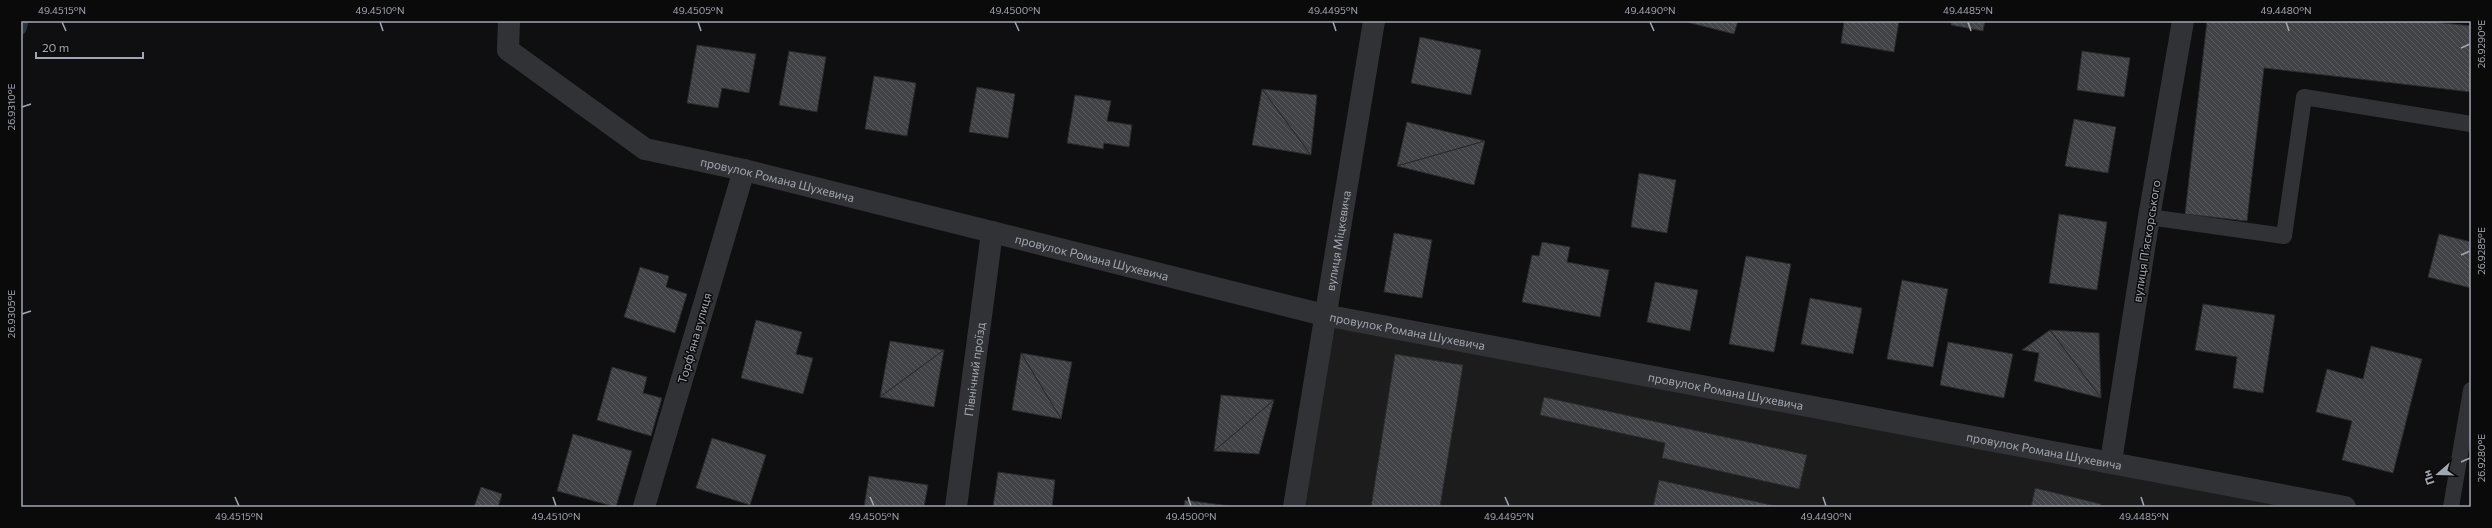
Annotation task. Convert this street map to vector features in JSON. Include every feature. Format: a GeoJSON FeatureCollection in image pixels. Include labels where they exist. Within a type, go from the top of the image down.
{"type":"FeatureCollection","features":[{"type":"Feature","properties":{"kind":"street","name":"провулок Романа Шухевича"},"geometry":{"type":"LineString","coordinates":[[509,21],[508,50],[645,149],[744,170],[1324,315],[2111,461],[2345,507]]}},
{"type":"Feature","properties":{"kind":"street","name":"вулиця Міцкевича"},"geometry":{"type":"LineString","coordinates":[[1294,507],[1324,315],[1374,21]]}},
{"type":"Feature","properties":{"kind":"street","name":"вулиця Пʼяскорського"},"geometry":{"type":"LineString","coordinates":[[2111,461],[2149,217],[2183,21]]}},
{"type":"Feature","properties":{"kind":"street","name":"Торфʼяна вулиця"},"geometry":{"type":"LineString","coordinates":[[644,507],[744,170]]}},
{"type":"Feature","properties":{"kind":"street","name":"Північний проїзд"},"geometry":{"type":"LineString","coordinates":[[956,507],[992,232]]}},
{"type":"Feature","properties":{"kind":"lane"},"geometry":{"type":"LineString","coordinates":[[2149,217],[2284,236],[2304,98],[2471,124]]}},
{"type":"Feature","properties":{"kind":"lane"},"geometry":{"type":"LineString","coordinates":[[2451,507],[2471,390]]}},
{"type":"Feature","properties":{"kind":"shaded area"},"geometry":{"type":"Polygon","coordinates":[[[1330,317],[2331,507],[1300,507],[1330,317]]]}},
{"type":"Feature","properties":{"kind":"building"},"geometry":{"type":"Polygon","coordinates":[[[1683,21],[1738,21],[1734,34],[1683,21]]]}},
{"type":"Feature","properties":{"kind":"building"},"geometry":{"type":"Polygon","coordinates":[[[1844,21],[1899,21],[1894,52],[1841,43],[1844,21]]]}},
{"type":"Feature","properties":{"kind":"building"},"geometry":{"type":"Polygon","coordinates":[[[1951,21],[1985,21],[1983,31],[1951,25],[1951,21]]]}},
{"type":"Feature","properties":{"kind":"building"},"geometry":{"type":"Polygon","coordinates":[[[2207,21],[2426,21],[2471,26],[2471,92],[2264,68],[2247,221],[2185,214],[2207,21]]]}},
{"type":"Feature","properties":{"kind":"building"},"geometry":{"type":"Polygon","coordinates":[[[1420,37],[1481,50],[1471,95],[1411,83],[1420,37]]]}},
{"type":"Feature","properties":{"kind":"building"},"geometry":{"type":"Polygon","coordinates":[[[697,45],[756,54],[749,93],[722,88],[718,108],[687,103],[697,45]]]}},
{"type":"Feature","properties":{"kind":"building"},"geometry":{"type":"Polygon","coordinates":[[[789,51],[826,57],[817,112],[779,105],[789,51]]]}},
{"type":"Feature","properties":{"kind":"building"},"geometry":{"type":"Polygon","coordinates":[[[2082,51],[2130,58],[2124,97],[2077,90],[2082,51]]]}},
{"type":"Feature","properties":{"kind":"building"},"geometry":{"type":"Polygon","coordinates":[[[874,76],[916,83],[907,136],[865,129],[874,76]]]}},
{"type":"Feature","properties":{"kind":"building"},"geometry":{"type":"Polygon","coordinates":[[[977,87],[1015,94],[1008,138],[969,132],[977,87]]]}},
{"type":"Feature","properties":{"kind":"building"},"geometry":{"type":"Polygon","coordinates":[[[1262,89],[1311,155],[1252,145],[1262,89]]]}},
{"type":"Feature","properties":{"kind":"building"},"geometry":{"type":"Polygon","coordinates":[[[1262,89],[1317,95],[1311,155],[1262,89]]]}},
{"type":"Feature","properties":{"kind":"building"},"geometry":{"type":"Polygon","coordinates":[[[1075,95],[1111,101],[1107,121],[1132,125],[1129,147],[1104,143],[1103,149],[1067,143],[1075,95]]]}},
{"type":"Feature","properties":{"kind":"building"},"geometry":{"type":"Polygon","coordinates":[[[2074,119],[2116,127],[2108,173],[2065,166],[2074,119]]]}},
{"type":"Feature","properties":{"kind":"building"},"geometry":{"type":"Polygon","coordinates":[[[1407,122],[1485,141],[1397,166],[1407,122]]]}},
{"type":"Feature","properties":{"kind":"building"},"geometry":{"type":"Polygon","coordinates":[[[1485,141],[1474,185],[1397,166],[1485,141]]]}},
{"type":"Feature","properties":{"kind":"building"},"geometry":{"type":"Polygon","coordinates":[[[1639,173],[1676,180],[1667,233],[1631,227],[1639,173]]]}},
{"type":"Feature","properties":{"kind":"building"},"geometry":{"type":"Polygon","coordinates":[[[2059,214],[2107,222],[2097,290],[2049,283],[2059,214]]]}},
{"type":"Feature","properties":{"kind":"building"},"geometry":{"type":"Polygon","coordinates":[[[1394,233],[1432,240],[1422,298],[1384,292],[1394,233]]]}},
{"type":"Feature","properties":{"kind":"building"},"geometry":{"type":"Polygon","coordinates":[[[2439,234],[2471,242],[2471,288],[2428,277],[2439,234]]]}},
{"type":"Feature","properties":{"kind":"building"},"geometry":{"type":"Polygon","coordinates":[[[1542,242],[1570,247],[1567,262],[1609,270],[1600,317],[1522,302],[1532,255],[1539,256],[1542,242]]]}},
{"type":"Feature","properties":{"kind":"building"},"geometry":{"type":"Polygon","coordinates":[[[1746,256],[1791,264],[1774,352],[1729,344],[1746,256]]]}},
{"type":"Feature","properties":{"kind":"building"},"geometry":{"type":"Polygon","coordinates":[[[640,267],[669,276],[666,287],[687,294],[675,333],[624,317],[640,267]]]}},
{"type":"Feature","properties":{"kind":"building"},"geometry":{"type":"Polygon","coordinates":[[[1902,280],[1948,289],[1933,367],[1887,359],[1902,280]]]}},
{"type":"Feature","properties":{"kind":"building"},"geometry":{"type":"Polygon","coordinates":[[[1655,282],[1698,290],[1690,331],[1647,322],[1655,282]]]}},
{"type":"Feature","properties":{"kind":"building"},"geometry":{"type":"Polygon","coordinates":[[[1810,298],[1862,308],[1853,354],[1801,344],[1810,298]]]}},
{"type":"Feature","properties":{"kind":"building"},"geometry":{"type":"Polygon","coordinates":[[[2203,304],[2275,315],[2263,393],[2233,388],[2237,357],[2195,350],[2203,304]]]}},
{"type":"Feature","properties":{"kind":"building"},"geometry":{"type":"Polygon","coordinates":[[[756,320],[802,332],[796,354],[813,358],[803,394],[741,378],[756,320]]]}},
{"type":"Feature","properties":{"kind":"building"},"geometry":{"type":"Polygon","coordinates":[[[2050,330],[2099,333],[2101,398],[2050,330]]]}},
{"type":"Feature","properties":{"kind":"building"},"geometry":{"type":"Polygon","coordinates":[[[2050,330],[2101,398],[2034,381],[2039,353],[2022,350],[2050,330]]]}},
{"type":"Feature","properties":{"kind":"building"},"geometry":{"type":"Polygon","coordinates":[[[890,341],[944,350],[880,397],[890,341]]]}},
{"type":"Feature","properties":{"kind":"building"},"geometry":{"type":"Polygon","coordinates":[[[1948,342],[2013,354],[2004,398],[1940,385],[1948,342]]]}},
{"type":"Feature","properties":{"kind":"building"},"geometry":{"type":"Polygon","coordinates":[[[2371,346],[2422,359],[2393,473],[2342,460],[2352,421],[2316,412],[2327,369],[2363,379],[2371,346]]]}},
{"type":"Feature","properties":{"kind":"building"},"geometry":{"type":"Polygon","coordinates":[[[944,350],[934,407],[880,397],[944,350]]]}},
{"type":"Feature","properties":{"kind":"building"},"geometry":{"type":"Polygon","coordinates":[[[1021,353],[1072,362],[1061,419],[1021,353]]]}},
{"type":"Feature","properties":{"kind":"building"},"geometry":{"type":"Polygon","coordinates":[[[1021,353],[1061,419],[1012,410],[1021,353]]]}},
{"type":"Feature","properties":{"kind":"building"},"geometry":{"type":"Polygon","coordinates":[[[1395,354],[1463,365],[1440,507],[1371,507],[1395,354]]]}},
{"type":"Feature","properties":{"kind":"building"},"geometry":{"type":"Polygon","coordinates":[[[612,367],[647,377],[643,393],[662,398],[651,436],[597,420],[612,367]]]}},
{"type":"Feature","properties":{"kind":"building"},"geometry":{"type":"Polygon","coordinates":[[[1221,395],[1274,400],[1214,451],[1221,395]]]}},
{"type":"Feature","properties":{"kind":"building"},"geometry":{"type":"Polygon","coordinates":[[[1544,397],[1807,455],[1799,489],[1662,458],[1665,443],[1540,415],[1544,397]]]}},
{"type":"Feature","properties":{"kind":"building"},"geometry":{"type":"Polygon","coordinates":[[[1274,400],[1259,454],[1214,451],[1274,400]]]}},
{"type":"Feature","properties":{"kind":"building"},"geometry":{"type":"Polygon","coordinates":[[[573,434],[632,451],[616,507],[557,491],[573,434]]]}},
{"type":"Feature","properties":{"kind":"building"},"geometry":{"type":"Polygon","coordinates":[[[712,438],[766,455],[750,505],[696,488],[712,438]]]}},
{"type":"Feature","properties":{"kind":"building"},"geometry":{"type":"Polygon","coordinates":[[[998,472],[1055,480],[1052,507],[993,507],[998,472]]]}},
{"type":"Feature","properties":{"kind":"building"},"geometry":{"type":"Polygon","coordinates":[[[869,476],[928,485],[924,507],[864,507],[869,476]]]}},
{"type":"Feature","properties":{"kind":"building"},"geometry":{"type":"Polygon","coordinates":[[[1659,480],[1780,507],[1653,507],[1659,480]]]}},
{"type":"Feature","properties":{"kind":"building"},"geometry":{"type":"Polygon","coordinates":[[[481,487],[502,494],[498,507],[474,507],[481,487]]]}},
{"type":"Feature","properties":{"kind":"building"},"geometry":{"type":"Polygon","coordinates":[[[2035,488],[2101,504],[2100,507],[2031,507],[2035,488]]]}},
{"type":"Feature","properties":{"kind":"building"},"geometry":{"type":"Polygon","coordinates":[[[1185,500],[1237,507],[1184,507],[1185,500]]]}},
{"type":"Feature","properties":{"kind":"waterway"},"geometry":{"type":"LineString","coordinates":[[21,29],[23,21]]}}]}
